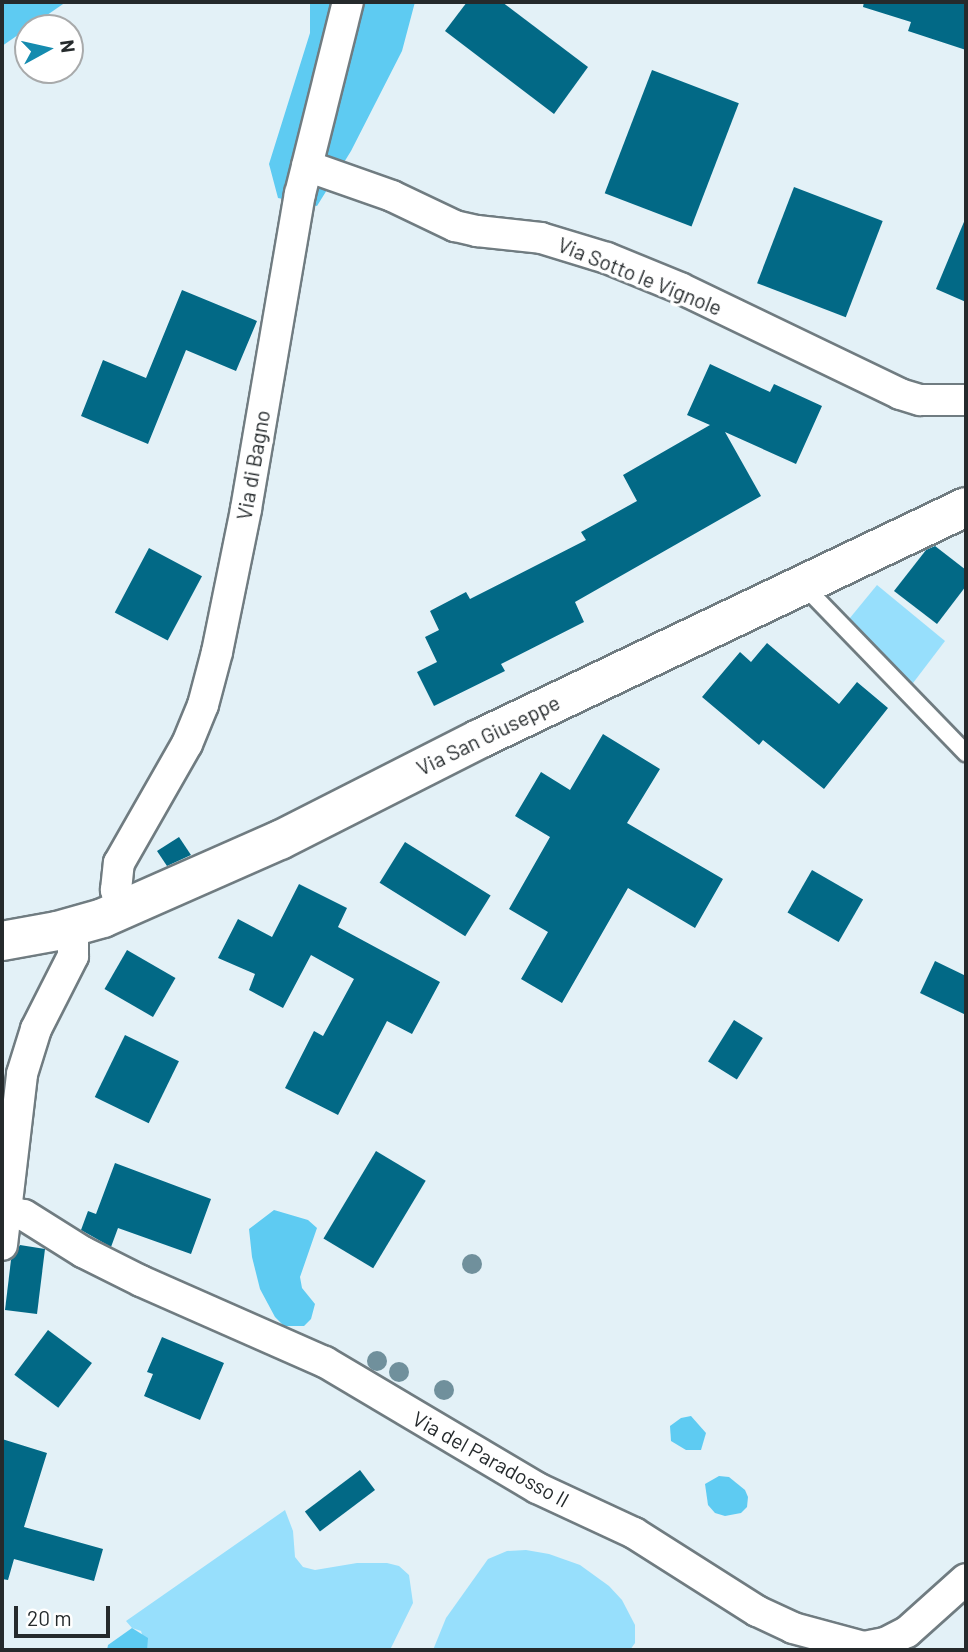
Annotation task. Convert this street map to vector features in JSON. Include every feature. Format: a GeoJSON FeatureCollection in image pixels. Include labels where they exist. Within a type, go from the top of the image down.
{"type":"FeatureCollection","features":[{"type":"Feature","properties":{"kind":"main road","name":"Via San Giuseppe"},"geometry":{"type":"LineString","coordinates":[[2,941],[72,927],[122,910],[280,840],[479,739],[966,507]]}},
{"type":"Feature","properties":{"kind":"street","name":"Via di Bagno"},"geometry":{"type":"LineString","coordinates":[[122,910],[117,890],[119,863],[187,744],[203,705],[217,652],[230,596],[307,166],[348,2]]}},
{"type":"Feature","properties":{"kind":"street","name":"Via Sotto le Vignole"},"geometry":{"type":"LineString","coordinates":[[307,166],[392,196],[455,226],[541,238],[607,258],[680,288],[900,394],[934,401],[966,400]]}},
{"type":"Feature","properties":{"kind":"street"},"geometry":{"type":"LineString","coordinates":[[2,1245],[22,1074],[36,1030],[73,956],[72,927]]}},
{"type":"Feature","properties":{"kind":"street","name":"Via del Paradosso II"},"geometry":{"type":"LineString","coordinates":[[6,1211],[23,1215],[83,1252],[141,1280],[325,1362],[537,1488],[634,1533],[757,1611],[793,1628],[864,1647],[885,1643],[907,1632],[966,1579]]}},
{"type":"Feature","properties":{"kind":"lane"},"geometry":{"type":"LineString","coordinates":[[802,584],[966,753]]}},
{"type":"Feature","properties":{"kind":"shaded area"},"geometry":{"type":"Polygon","coordinates":[[[2,2],[66,2],[49,14],[14,14],[14,38],[2,46],[2,2]]]}},
{"type":"Feature","properties":{"kind":"shaded area"},"geometry":{"type":"Polygon","coordinates":[[[310,2],[415,2],[402,51],[351,151],[317,206],[278,198],[269,164],[310,33],[310,2]]]}},
{"type":"Feature","properties":{"kind":"shaded area"},"geometry":{"type":"Polygon","coordinates":[[[877,585],[945,641],[910,687],[845,624],[877,585]]]}},
{"type":"Feature","properties":{"kind":"shaded area"},"geometry":{"type":"Polygon","coordinates":[[[274,1210],[308,1220],[317,1228],[300,1277],[302,1288],[315,1304],[311,1319],[304,1326],[284,1326],[275,1317],[260,1289],[249,1229],[274,1210]]]}},
{"type":"Feature","properties":{"kind":"shaded area"},"geometry":{"type":"Polygon","coordinates":[[[691,1416],[706,1433],[701,1450],[686,1450],[671,1441],[670,1426],[681,1418],[691,1416]]]}},
{"type":"Feature","properties":{"kind":"shaded area"},"geometry":{"type":"Polygon","coordinates":[[[719,1476],[729,1477],[745,1490],[748,1497],[747,1507],[741,1513],[725,1516],[715,1513],[708,1505],[705,1484],[719,1476]]]}},
{"type":"Feature","properties":{"kind":"shaded area"},"geometry":{"type":"Polygon","coordinates":[[[285,1510],[293,1531],[295,1557],[303,1567],[315,1570],[357,1563],[387,1563],[399,1566],[409,1575],[413,1603],[390,1650],[147,1650],[141,1631],[132,1628],[126,1621],[285,1510]]]}},
{"type":"Feature","properties":{"kind":"shaded area"},"geometry":{"type":"Polygon","coordinates":[[[526,1550],[549,1554],[580,1565],[609,1586],[622,1600],[635,1625],[635,1643],[630,1650],[433,1650],[446,1618],[488,1559],[507,1551],[526,1550]]]}},
{"type":"Feature","properties":{"kind":"shaded area"},"geometry":{"type":"Polygon","coordinates":[[[132,1628],[148,1638],[147,1650],[107,1650],[108,1645],[132,1628]]]}},
{"type":"Feature","properties":{"kind":"building"},"geometry":{"type":"Polygon","coordinates":[[[467,2],[502,2],[588,67],[554,114],[445,31],[467,2]]]}},
{"type":"Feature","properties":{"kind":"building"},"geometry":{"type":"Polygon","coordinates":[[[864,2],[966,2],[966,50],[908,31],[911,22],[863,7],[864,2]]]}},
{"type":"Feature","properties":{"kind":"building"},"geometry":{"type":"Polygon","coordinates":[[[652,70],[739,103],[692,227],[605,193],[652,70]]]}},
{"type":"Feature","properties":{"kind":"building"},"geometry":{"type":"Polygon","coordinates":[[[794,187],[883,221],[846,317],[757,283],[794,187]]]}},
{"type":"Feature","properties":{"kind":"building"},"geometry":{"type":"Polygon","coordinates":[[[966,217],[966,302],[936,289],[966,217]]]}},
{"type":"Feature","properties":{"kind":"building"},"geometry":{"type":"Polygon","coordinates":[[[182,290],[257,321],[236,371],[186,350],[148,444],[81,416],[103,360],[146,378],[182,290]]]}},
{"type":"Feature","properties":{"kind":"building"},"geometry":{"type":"Polygon","coordinates":[[[710,364],[770,392],[774,384],[822,406],[796,464],[725,432],[761,496],[575,602],[584,622],[501,664],[505,671],[434,706],[417,672],[437,662],[425,637],[439,630],[430,611],[466,592],[470,599],[586,540],[581,532],[637,501],[623,475],[710,425],[687,415],[710,364]]]}},
{"type":"Feature","properties":{"kind":"building"},"geometry":{"type":"Polygon","coordinates":[[[935,546],[966,570],[966,586],[937,624],[894,591],[926,550],[935,546]]]}},
{"type":"Feature","properties":{"kind":"building"},"geometry":{"type":"Polygon","coordinates":[[[149,548],[202,576],[168,641],[115,612],[149,548]]]}},
{"type":"Feature","properties":{"kind":"building"},"geometry":{"type":"Polygon","coordinates":[[[767,643],[839,704],[857,682],[888,708],[824,789],[763,740],[759,745],[702,697],[740,652],[751,662],[767,643]]]}},
{"type":"Feature","properties":{"kind":"building"},"geometry":{"type":"Polygon","coordinates":[[[603,734],[660,769],[627,823],[723,879],[695,928],[628,888],[562,1003],[521,979],[548,932],[509,909],[550,837],[515,816],[541,772],[570,790],[603,734]]]}},
{"type":"Feature","properties":{"kind":"building"},"geometry":{"type":"Polygon","coordinates":[[[179,837],[191,855],[167,866],[157,851],[179,837]]]}},
{"type":"Feature","properties":{"kind":"building"},"geometry":{"type":"Polygon","coordinates":[[[405,842],[491,896],[465,936],[380,883],[405,842]]]}},
{"type":"Feature","properties":{"kind":"building"},"geometry":{"type":"Polygon","coordinates":[[[812,870],[863,900],[839,942],[788,912],[812,870]]]}},
{"type":"Feature","properties":{"kind":"building"},"geometry":{"type":"Polygon","coordinates":[[[299,884],[347,908],[338,927],[440,982],[412,1034],[387,1021],[338,1115],[285,1088],[314,1031],[323,1036],[354,979],[311,955],[283,1008],[249,990],[255,974],[218,958],[238,919],[272,937],[299,884]]]}},
{"type":"Feature","properties":{"kind":"building"},"geometry":{"type":"Polygon","coordinates":[[[127,950],[175,978],[153,1017],[104,989],[127,950]]]}},
{"type":"Feature","properties":{"kind":"building"},"geometry":{"type":"Polygon","coordinates":[[[935,961],[966,976],[966,1015],[920,993],[935,961]]]}},
{"type":"Feature","properties":{"kind":"building"},"geometry":{"type":"Polygon","coordinates":[[[734,1020],[763,1038],[737,1080],[708,1062],[734,1020]]]}},
{"type":"Feature","properties":{"kind":"building"},"geometry":{"type":"Polygon","coordinates":[[[125,1035],[179,1061],[149,1123],[95,1097],[125,1035]]]}},
{"type":"Feature","properties":{"kind":"building"},"geometry":{"type":"Polygon","coordinates":[[[376,1151],[426,1181],[373,1268],[323,1238],[376,1151]]]}},
{"type":"Feature","properties":{"kind":"building"},"geometry":{"type":"Polygon","coordinates":[[[115,1163],[211,1199],[191,1254],[118,1228],[111,1247],[81,1230],[88,1211],[96,1214],[115,1163]]]}},
{"type":"Feature","properties":{"kind":"building"},"geometry":{"type":"Polygon","coordinates":[[[20,1245],[45,1249],[37,1314],[5,1310],[11,1260],[20,1245]]]}},
{"type":"Feature","properties":{"kind":"building"},"geometry":{"type":"Polygon","coordinates":[[[48,1330],[92,1363],[58,1408],[14,1375],[48,1330]]]}},
{"type":"Feature","properties":{"kind":"building"},"geometry":{"type":"Polygon","coordinates":[[[162,1337],[224,1363],[200,1420],[144,1396],[153,1374],[147,1372],[162,1337]]]}},
{"type":"Feature","properties":{"kind":"building"},"geometry":{"type":"Polygon","coordinates":[[[2,1439],[47,1453],[24,1527],[103,1549],[94,1581],[14,1559],[8,1580],[2,1579],[2,1439]]]}},
{"type":"Feature","properties":{"kind":"building"},"geometry":{"type":"Polygon","coordinates":[[[360,1470],[375,1490],[320,1531],[305,1512],[360,1470]]]}}]}
